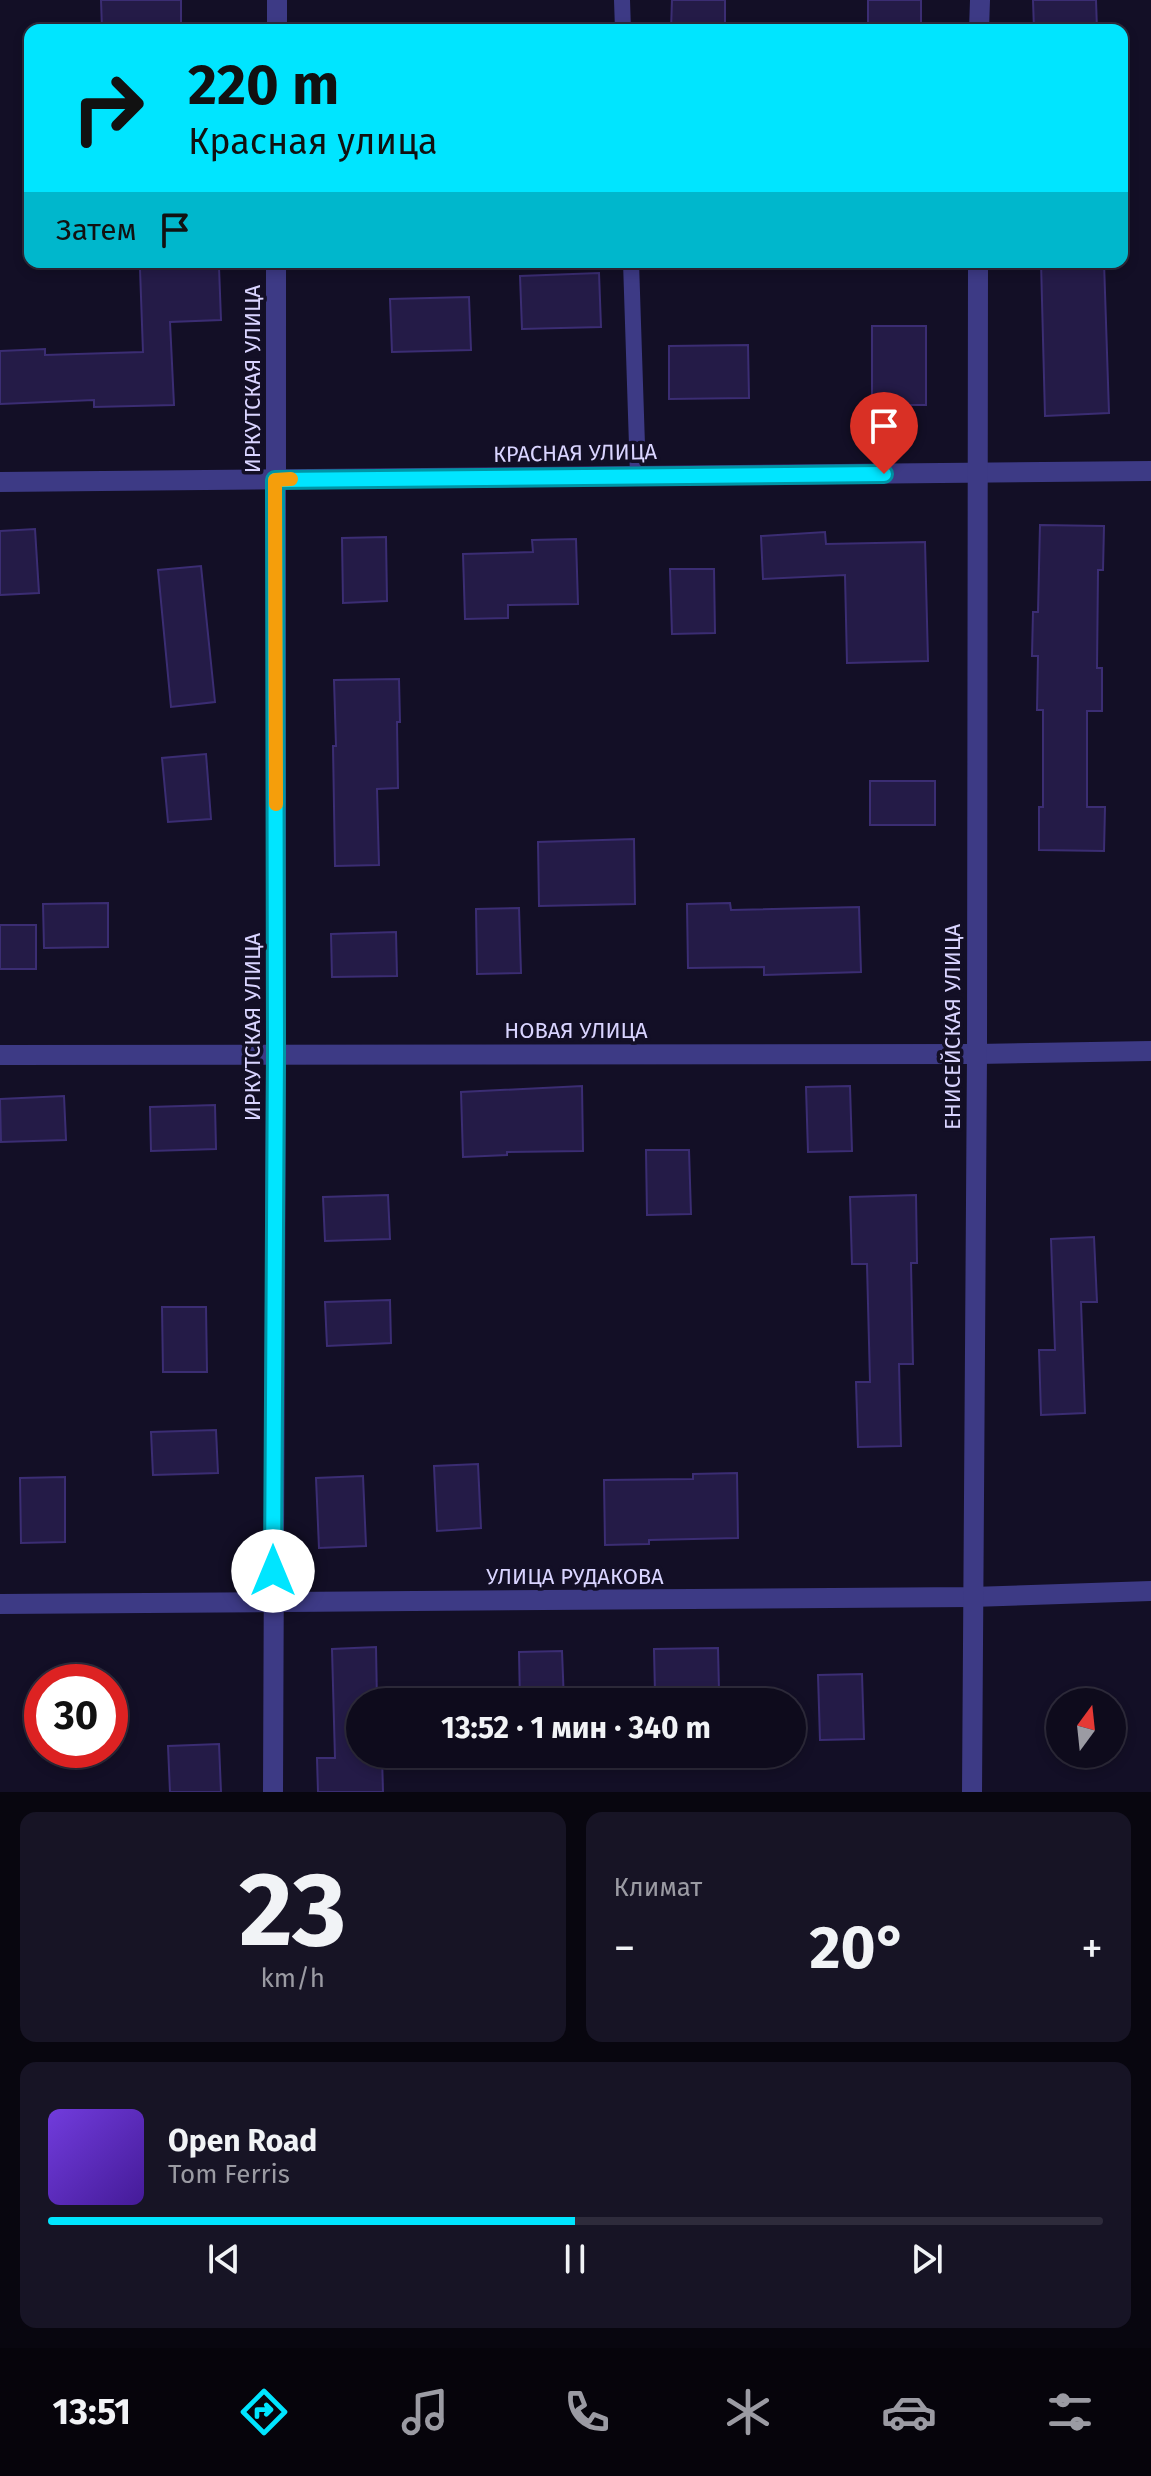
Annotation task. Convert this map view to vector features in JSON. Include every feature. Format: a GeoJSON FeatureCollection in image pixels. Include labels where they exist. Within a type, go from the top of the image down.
{"type":"FeatureCollection","features":[{"type":"Feature","properties":{"kind":"street"},"geometry":{"type":"LineString","coordinates":[[277,0],[277,24]]}},
{"type":"Feature","properties":{"kind":"street"},"geometry":{"type":"LineString","coordinates":[[979,24],[980,0]]}},
{"type":"Feature","properties":{"kind":"street","name":"ИРКУТСКАЯ УЛИЦА"},"geometry":{"type":"LineString","coordinates":[[273,1792],[276,268]]}},
{"type":"Feature","properties":{"kind":"street","name":"ЕНИСЕЙСКАЯ УЛИЦА"},"geometry":{"type":"LineString","coordinates":[[972,1792],[978,268]]}},
{"type":"Feature","properties":{"kind":"street","name":"КРАСНАЯ УЛИЦА"},"geometry":{"type":"LineString","coordinates":[[0,482],[1151,471]]}},
{"type":"Feature","properties":{"kind":"street","name":"НОВАЯ УЛИЦА"},"geometry":{"type":"LineString","coordinates":[[0,1055],[1151,1051]]}},
{"type":"Feature","properties":{"kind":"street","name":"УЛИЦА РУДАКОВА"},"geometry":{"type":"LineString","coordinates":[[0,1604],[972,1597],[1151,1591]]}},
{"type":"Feature","properties":{"kind":"lane"},"geometry":{"type":"LineString","coordinates":[[622,0],[623,24]]}},
{"type":"Feature","properties":{"kind":"lane"},"geometry":{"type":"LineString","coordinates":[[631,268],[638,476]]}},
{"type":"Feature","properties":{"kind":"building"},"geometry":{"type":"Polygon","coordinates":[[[101,0],[181,0],[181,24],[102,24],[101,0]]]}},
{"type":"Feature","properties":{"kind":"building"},"geometry":{"type":"Polygon","coordinates":[[[672,0],[725,0],[725,24],[671,24],[672,0]]]}},
{"type":"Feature","properties":{"kind":"building"},"geometry":{"type":"Polygon","coordinates":[[[868,0],[921,0],[921,24],[868,24],[868,0]]]}},
{"type":"Feature","properties":{"kind":"building"},"geometry":{"type":"Polygon","coordinates":[[[1033,0],[1096,0],[1097,24],[1034,24],[1033,0]]]}},
{"type":"Feature","properties":{"kind":"building"},"geometry":{"type":"Polygon","coordinates":[[[219,268],[221,320],[170,322],[174,405],[94,407],[94,400],[0,404],[0,351],[45,349],[45,355],[143,352],[140,269],[219,268]]]}},
{"type":"Feature","properties":{"kind":"building"},"geometry":{"type":"Polygon","coordinates":[[[1041,268],[1104,268],[1109,413],[1045,416],[1041,268]]]}},
{"type":"Feature","properties":{"kind":"building"},"geometry":{"type":"Polygon","coordinates":[[[599,273],[601,327],[522,329],[520,276],[599,273]]]}},
{"type":"Feature","properties":{"kind":"building"},"geometry":{"type":"Polygon","coordinates":[[[469,297],[471,350],[392,352],[390,299],[469,297]]]}},
{"type":"Feature","properties":{"kind":"building"},"geometry":{"type":"Polygon","coordinates":[[[872,326],[926,326],[926,405],[872,405],[872,326]]]}},
{"type":"Feature","properties":{"kind":"building"},"geometry":{"type":"Polygon","coordinates":[[[748,345],[749,398],[669,399],[669,346],[748,345]]]}},
{"type":"Feature","properties":{"kind":"building"},"geometry":{"type":"Polygon","coordinates":[[[1040,525],[1104,526],[1103,570],[1098,570],[1097,668],[1102,668],[1102,711],[1087,711],[1087,807],[1105,807],[1104,851],[1039,850],[1039,807],[1043,807],[1043,710],[1037,710],[1038,656],[1032,656],[1033,612],[1038,612],[1040,525]]]}},
{"type":"Feature","properties":{"kind":"building"},"geometry":{"type":"Polygon","coordinates":[[[35,529],[39,593],[0,595],[0,531],[35,529]]]}},
{"type":"Feature","properties":{"kind":"building"},"geometry":{"type":"Polygon","coordinates":[[[825,532],[826,544],[925,542],[928,661],[847,663],[845,575],[763,579],[761,536],[825,532]]]}},
{"type":"Feature","properties":{"kind":"building"},"geometry":{"type":"Polygon","coordinates":[[[386,537],[387,601],[343,603],[342,538],[386,537]]]}},
{"type":"Feature","properties":{"kind":"building"},"geometry":{"type":"Polygon","coordinates":[[[576,539],[578,604],[508,605],[508,618],[465,619],[463,554],[533,552],[532,540],[576,539]]]}},
{"type":"Feature","properties":{"kind":"building"},"geometry":{"type":"Polygon","coordinates":[[[201,566],[215,702],[171,707],[158,570],[201,566]]]}},
{"type":"Feature","properties":{"kind":"building"},"geometry":{"type":"Polygon","coordinates":[[[670,569],[714,569],[715,633],[672,634],[670,569]]]}},
{"type":"Feature","properties":{"kind":"building"},"geometry":{"type":"Polygon","coordinates":[[[399,679],[398,788],[377,789],[379,865],[335,866],[334,680],[399,679]]]}},
{"type":"Feature","properties":{"kind":"building"},"geometry":{"type":"Polygon","coordinates":[[[206,754],[211,819],[168,822],[162,758],[206,754]]]}},
{"type":"Feature","properties":{"kind":"building"},"geometry":{"type":"Polygon","coordinates":[[[870,781],[935,781],[935,825],[870,825],[870,781]]]}},
{"type":"Feature","properties":{"kind":"building"},"geometry":{"type":"Polygon","coordinates":[[[634,839],[635,904],[539,906],[538,842],[634,839]]]}},
{"type":"Feature","properties":{"kind":"building"},"geometry":{"type":"Polygon","coordinates":[[[108,903],[108,947],[44,948],[43,904],[108,903]]]}},
{"type":"Feature","properties":{"kind":"building"},"geometry":{"type":"Polygon","coordinates":[[[730,903],[731,910],[859,907],[861,972],[764,975],[764,967],[688,968],[687,904],[730,903]]]}},
{"type":"Feature","properties":{"kind":"building"},"geometry":{"type":"Polygon","coordinates":[[[519,908],[521,973],[477,974],[476,909],[519,908]]]}},
{"type":"Feature","properties":{"kind":"building"},"geometry":{"type":"Polygon","coordinates":[[[0,925],[36,925],[36,969],[0,969],[0,925]]]}},
{"type":"Feature","properties":{"kind":"building"},"geometry":{"type":"Polygon","coordinates":[[[396,932],[397,976],[332,977],[331,934],[396,932]]]}},
{"type":"Feature","properties":{"kind":"building"},"geometry":{"type":"Polygon","coordinates":[[[582,1086],[583,1151],[507,1152],[507,1155],[463,1157],[461,1092],[582,1086]]]}},
{"type":"Feature","properties":{"kind":"building"},"geometry":{"type":"Polygon","coordinates":[[[850,1086],[852,1151],[808,1152],[806,1087],[850,1086]]]}},
{"type":"Feature","properties":{"kind":"building"},"geometry":{"type":"Polygon","coordinates":[[[64,1096],[66,1140],[1,1142],[0,1099],[64,1096]]]}},
{"type":"Feature","properties":{"kind":"building"},"geometry":{"type":"Polygon","coordinates":[[[215,1105],[216,1149],[151,1151],[150,1107],[215,1105]]]}},
{"type":"Feature","properties":{"kind":"building"},"geometry":{"type":"Polygon","coordinates":[[[646,1150],[689,1150],[691,1214],[647,1215],[646,1150]]]}},
{"type":"Feature","properties":{"kind":"building"},"geometry":{"type":"Polygon","coordinates":[[[388,1195],[390,1239],[325,1241],[323,1197],[388,1195]]]}},
{"type":"Feature","properties":{"kind":"building"},"geometry":{"type":"Polygon","coordinates":[[[916,1195],[917,1263],[911,1263],[913,1364],[899,1364],[901,1446],[858,1447],[856,1382],[870,1382],[867,1264],[852,1264],[850,1197],[916,1195]]]}},
{"type":"Feature","properties":{"kind":"building"},"geometry":{"type":"Polygon","coordinates":[[[1094,1237],[1097,1302],[1081,1302],[1085,1413],[1041,1415],[1039,1350],[1055,1350],[1051,1239],[1094,1237]]]}},
{"type":"Feature","properties":{"kind":"building"},"geometry":{"type":"Polygon","coordinates":[[[390,1300],[391,1343],[327,1346],[325,1302],[390,1300]]]}},
{"type":"Feature","properties":{"kind":"building"},"geometry":{"type":"Polygon","coordinates":[[[162,1307],[206,1307],[207,1372],[163,1372],[162,1307]]]}},
{"type":"Feature","properties":{"kind":"building"},"geometry":{"type":"Polygon","coordinates":[[[216,1430],[218,1473],[153,1475],[151,1432],[216,1430]]]}},
{"type":"Feature","properties":{"kind":"building"},"geometry":{"type":"Polygon","coordinates":[[[478,1464],[481,1528],[437,1531],[434,1466],[478,1464]]]}},
{"type":"Feature","properties":{"kind":"building"},"geometry":{"type":"Polygon","coordinates":[[[737,1473],[738,1538],[649,1540],[649,1544],[605,1545],[604,1480],[693,1479],[693,1474],[737,1473]]]}},
{"type":"Feature","properties":{"kind":"building"},"geometry":{"type":"Polygon","coordinates":[[[363,1476],[366,1546],[319,1548],[316,1478],[363,1476]]]}},
{"type":"Feature","properties":{"kind":"building"},"geometry":{"type":"Polygon","coordinates":[[[65,1477],[65,1542],[21,1543],[20,1478],[65,1477]]]}},
{"type":"Feature","properties":{"kind":"building"},"geometry":{"type":"Polygon","coordinates":[[[376,1647],[377,1688],[346,1688],[346,1768],[382,1768],[383,1792],[318,1792],[317,1758],[335,1758],[332,1649],[376,1647]]]}},
{"type":"Feature","properties":{"kind":"building"},"geometry":{"type":"Polygon","coordinates":[[[718,1648],[719,1688],[655,1688],[654,1649],[718,1648]]]}},
{"type":"Feature","properties":{"kind":"building"},"geometry":{"type":"Polygon","coordinates":[[[562,1651],[563,1688],[520,1688],[519,1652],[562,1651]]]}},
{"type":"Feature","properties":{"kind":"building"},"geometry":{"type":"Polygon","coordinates":[[[862,1674],[864,1739],[820,1740],[818,1675],[862,1674]]]}},
{"type":"Feature","properties":{"kind":"building"},"geometry":{"type":"Polygon","coordinates":[[[219,1744],[221,1792],[170,1792],[168,1746],[219,1744]]]}},
{"type":"Feature","properties":{"kind":"slow traffic"},"geometry":{"type":"LineString","coordinates":[[276,804],[275,480],[291,479]]}},
{"type":"Feature","properties":{"kind":"route"},"geometry":{"type":"LineString","coordinates":[[273,1571],[275,480],[884,474]]}}]}
